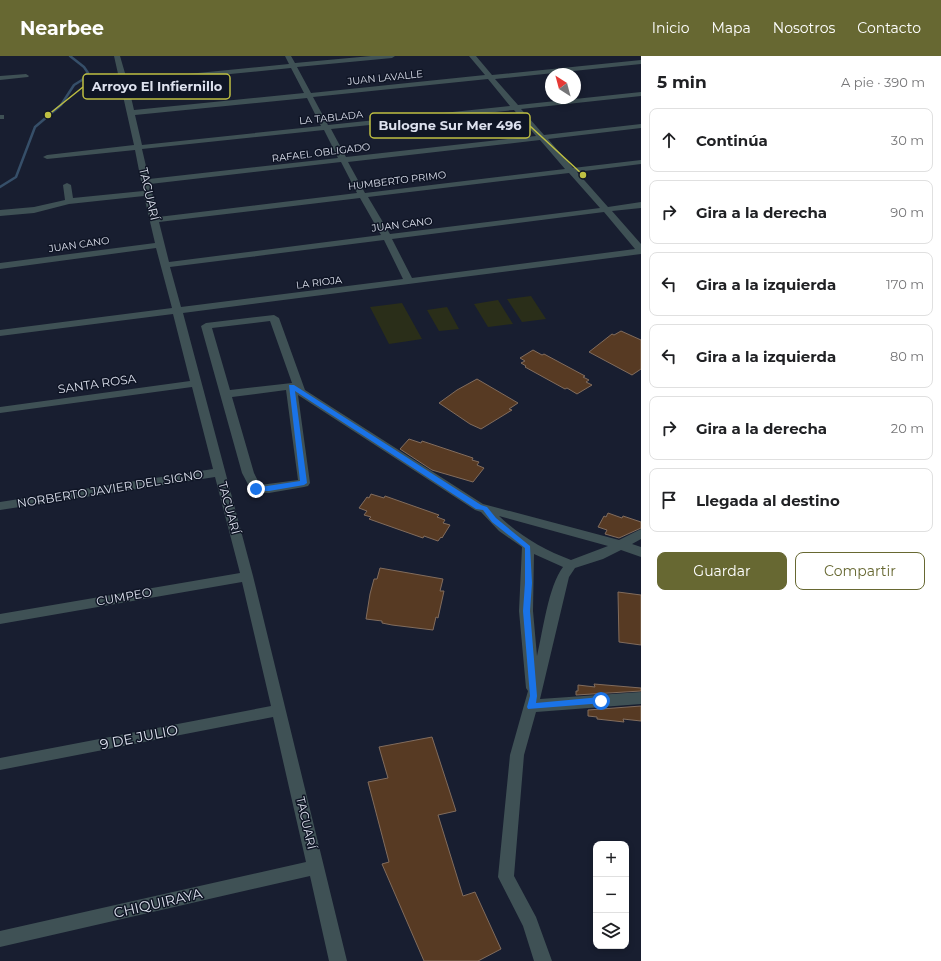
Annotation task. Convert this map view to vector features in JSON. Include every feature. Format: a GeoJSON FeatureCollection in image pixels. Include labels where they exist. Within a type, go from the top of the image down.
{"type":"FeatureCollection","features":[{"type":"Feature","properties":{"kind":"street"},"geometry":{"type":"LineString","coordinates":[[117,56],[123,56]]}},
{"type":"Feature","properties":{"kind":"street","name":"TACUARÍ"},"geometry":{"type":"LineString","coordinates":[[117,56],[147,188],[156,220],[160,245],[247,576],[338,961]]}},
{"type":"Feature","properties":{"kind":"street"},"geometry":{"type":"LineString","coordinates":[[288,56],[362,195],[387,237],[409,281]]}},
{"type":"Feature","properties":{"kind":"street"},"geometry":{"type":"LineString","coordinates":[[124,82],[392,56]]}},
{"type":"Feature","properties":{"kind":"street"},"geometry":{"type":"LineString","coordinates":[[472,56],[515,107],[573,170],[641,251]]}},
{"type":"Feature","properties":{"kind":"street","name":"JUAN LAVALLE"},"geometry":{"type":"LineString","coordinates":[[130,113],[308,94],[641,62]]}},
{"type":"Feature","properties":{"kind":"street"},"geometry":{"type":"LineString","coordinates":[[0,78],[26,76]]}},
{"type":"Feature","properties":{"kind":"street","name":"LA TABLADA"},"geometry":{"type":"LineString","coordinates":[[47,157],[641,94]]}},
{"type":"Feature","properties":{"kind":"street","name":"RAFAEL OBLIGADO"},"geometry":{"type":"LineString","coordinates":[[0,213],[34,210],[69,201],[88,200],[147,188],[343,160],[641,126]]}},
{"type":"Feature","properties":{"kind":"street","name":"HUMBERTO PRIMO"},"geometry":{"type":"LineString","coordinates":[[156,220],[641,162]]}},
{"type":"Feature","properties":{"kind":"street"},"geometry":{"type":"LineString","coordinates":[[67,185],[69,201]]}},
{"type":"Feature","properties":{"kind":"street","name":"JUAN CANO"},"geometry":{"type":"LineString","coordinates":[[166,264],[641,206]]}},
{"type":"Feature","properties":{"kind":"street","name":"JUAN CANO"},"geometry":{"type":"LineString","coordinates":[[0,266],[160,245]]}},
{"type":"Feature","properties":{"kind":"street","name":"LA RIOJA"},"geometry":{"type":"LineString","coordinates":[[0,333],[641,251]]}},
{"type":"Feature","properties":{"kind":"street"},"geometry":{"type":"LineString","coordinates":[[274,318],[296,389],[304,483],[269,489],[256,489],[248,473],[206,326],[274,318]]}},
{"type":"Feature","properties":{"kind":"street","name":"SANTA ROSA"},"geometry":{"type":"LineString","coordinates":[[0,410],[197,383]]}},
{"type":"Feature","properties":{"kind":"street"},"geometry":{"type":"LineString","coordinates":[[226,394],[296,389],[479,507],[621,545],[641,552]]}},
{"type":"Feature","properties":{"kind":"street","name":"NORBERTO JAVIER DEL SIGNO"},"geometry":{"type":"LineString","coordinates":[[0,506],[220,472]]}},
{"type":"Feature","properties":{"kind":"street"},"geometry":{"type":"LineString","coordinates":[[485,509],[494,520],[528,547],[550,558],[571,565],[589,560],[621,545],[641,533]]}},
{"type":"Feature","properties":{"kind":"street"},"geometry":{"type":"LineString","coordinates":[[528,547],[526,611],[532,702]]}},
{"type":"Feature","properties":{"kind":"street"},"geometry":{"type":"LineString","coordinates":[[543,961],[530,923],[506,877],[517,755],[532,702],[554,615],[558,593],[563,576],[571,565]]}},
{"type":"Feature","properties":{"kind":"street","name":"CUMPEO"},"geometry":{"type":"LineString","coordinates":[[0,619],[247,576]]}},
{"type":"Feature","properties":{"kind":"street"},"geometry":{"type":"LineString","coordinates":[[532,702],[544,704],[641,698]]}},
{"type":"Feature","properties":{"kind":"street","name":"9 DE JULIO"},"geometry":{"type":"LineString","coordinates":[[0,764],[279,710]]}},
{"type":"Feature","properties":{"kind":"street","name":"CHIQUIRAYA"},"geometry":{"type":"LineString","coordinates":[[0,939],[316,868]]}},
{"type":"Feature","properties":{"kind":"green space"},"geometry":{"type":"Polygon","coordinates":[[[531,296],[546,319],[522,322],[507,299],[531,296]]]}},
{"type":"Feature","properties":{"kind":"green space"},"geometry":{"type":"Polygon","coordinates":[[[498,300],[513,324],[488,327],[474,304],[498,300]]]}},
{"type":"Feature","properties":{"kind":"green space"},"geometry":{"type":"Polygon","coordinates":[[[402,303],[422,339],[389,344],[370,307],[402,303]]]}},
{"type":"Feature","properties":{"kind":"green space"},"geometry":{"type":"Polygon","coordinates":[[[447,307],[459,329],[439,331],[427,310],[447,307]]]}},
{"type":"Feature","properties":{"kind":"building"},"geometry":{"type":"Polygon","coordinates":[[[621,331],[641,340],[641,369],[632,375],[589,352],[612,334],[614,335],[621,331]]]}},
{"type":"Feature","properties":{"kind":"building"},"geometry":{"type":"Polygon","coordinates":[[[533,350],[542,355],[544,354],[585,376],[583,377],[589,380],[586,382],[592,385],[577,394],[525,367],[526,366],[521,363],[525,361],[520,358],[533,350]]]}},
{"type":"Feature","properties":{"kind":"building"},"geometry":{"type":"Polygon","coordinates":[[[477,379],[518,403],[509,409],[512,410],[481,429],[470,424],[439,403],[457,390],[477,379]]]}},
{"type":"Feature","properties":{"kind":"building"},"geometry":{"type":"Polygon","coordinates":[[[409,439],[421,443],[422,441],[473,458],[472,460],[479,462],[477,465],[484,468],[473,482],[432,470],[400,449],[409,439]]]}},
{"type":"Feature","properties":{"kind":"building"},"geometry":{"type":"Polygon","coordinates":[[[371,494],[384,498],[385,496],[439,515],[437,517],[445,520],[443,523],[450,525],[442,538],[441,537],[438,541],[424,536],[423,538],[369,519],[371,517],[364,515],[367,511],[359,508],[371,494]]]}},
{"type":"Feature","properties":{"kind":"building"},"geometry":{"type":"Polygon","coordinates":[[[608,513],[641,522],[641,528],[619,538],[605,534],[607,530],[598,527],[604,516],[606,517],[608,513]]]}},
{"type":"Feature","properties":{"kind":"building"},"geometry":{"type":"Polygon","coordinates":[[[380,568],[443,579],[440,591],[444,591],[438,618],[436,617],[433,630],[392,625],[382,623],[382,621],[366,619],[374,579],[377,579],[380,568]]]}},
{"type":"Feature","properties":{"kind":"building"},"geometry":{"type":"Polygon","coordinates":[[[618,592],[641,595],[641,645],[619,642],[618,592]]]}},
{"type":"Feature","properties":{"kind":"building"},"geometry":{"type":"Polygon","coordinates":[[[594,684],[641,688],[641,691],[576,695],[578,685],[595,687],[594,684]]]}},
{"type":"Feature","properties":{"kind":"building"},"geometry":{"type":"Polygon","coordinates":[[[641,706],[641,721],[623,719],[624,722],[597,719],[597,717],[588,716],[588,710],[641,706]]]}},
{"type":"Feature","properties":{"kind":"building"},"geometry":{"type":"Polygon","coordinates":[[[432,737],[456,811],[438,815],[463,896],[475,892],[501,949],[478,961],[424,961],[382,864],[389,862],[368,782],[388,778],[379,747],[432,737]]]}},
{"type":"Feature","properties":{"kind":"waterway"},"geometry":{"type":"LineString","coordinates":[[0,187],[16,177],[35,127],[61,105],[74,85],[82,80],[88,73],[84,67],[70,56]]}},
{"type":"Feature","properties":{"kind":"place","name":"Arroyo El Infiernillo"},"geometry":{"type":"Point","coordinates":[48,115]}},
{"type":"Feature","properties":{"kind":"place","name":"Bulogne Sur Mer 496"},"geometry":{"type":"Point","coordinates":[583,175]}},
{"type":"Feature","properties":{"kind":"route"},"geometry":{"type":"LineString","coordinates":[[256,489],[269,489],[304,483],[292,386],[479,507],[485,509],[494,520],[528,547],[526,611],[534,696],[530,707],[544,704],[601,701]]}}]}
